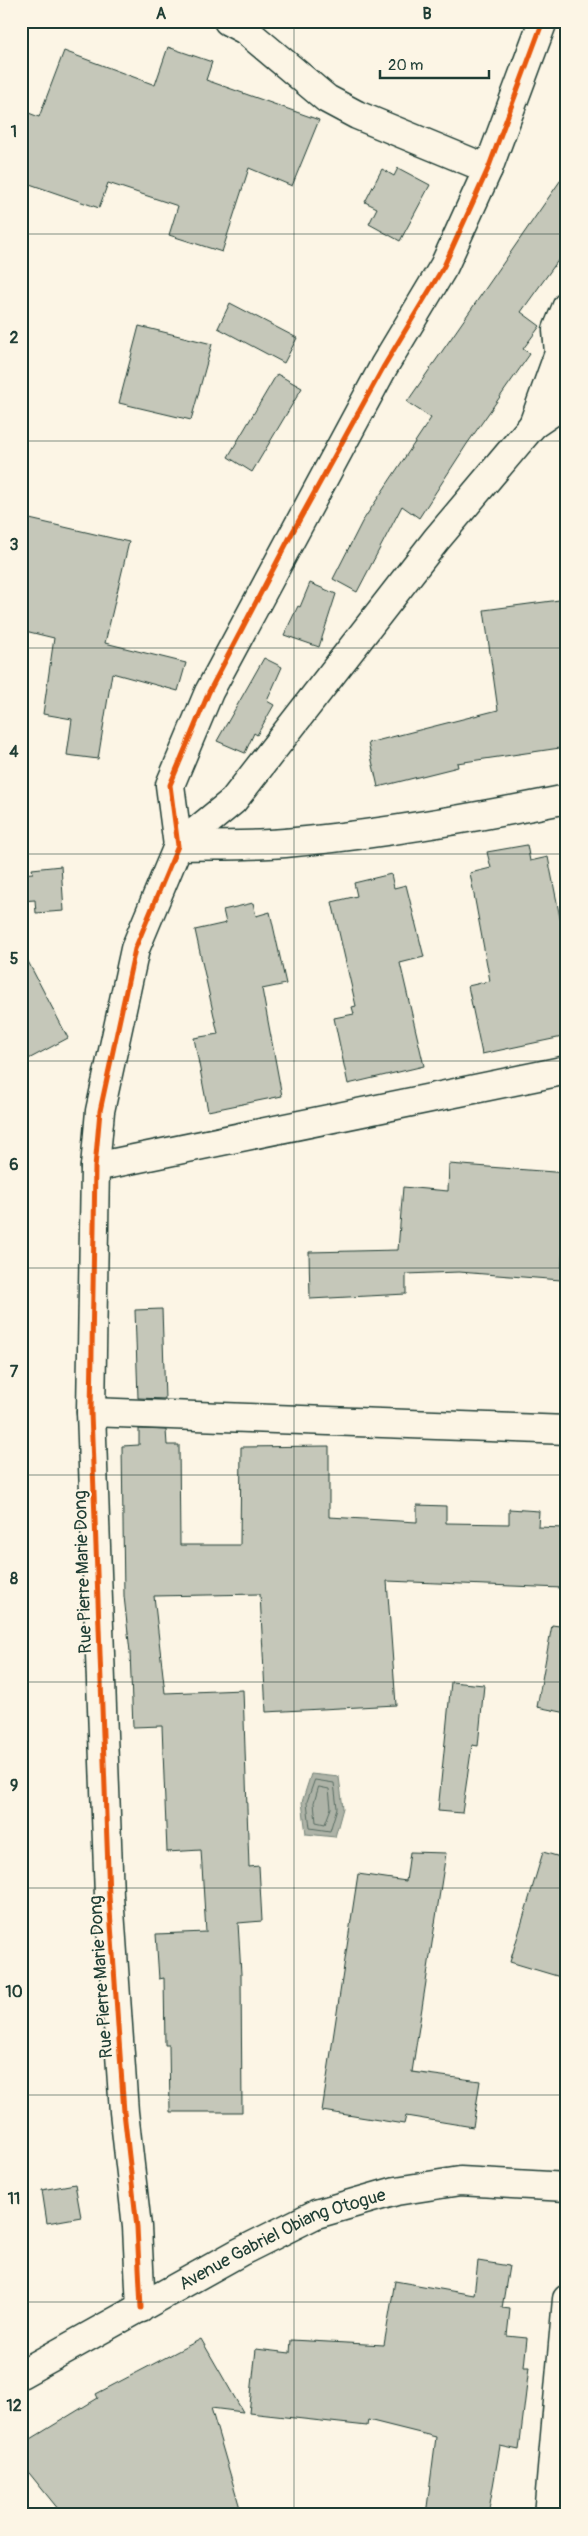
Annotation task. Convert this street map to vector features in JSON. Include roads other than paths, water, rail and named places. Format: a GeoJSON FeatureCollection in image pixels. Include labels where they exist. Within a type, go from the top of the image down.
{"type":"FeatureCollection","features":[{"type":"Feature","properties":{"kind":"street"},"geometry":{"type":"LineString","coordinates":[[228,21],[245,30],[327,99],[357,115],[488,169]]}},
{"type":"Feature","properties":{"kind":"street"},"geometry":{"type":"LineString","coordinates":[[178,846],[170,785],[209,692],[384,366],[444,266],[488,169],[543,21]]}},
{"type":"Feature","properties":{"kind":"street"},"geometry":{"type":"LineString","coordinates":[[178,846],[233,800],[436,540],[533,425],[563,359],[557,330],[567,306]]}},
{"type":"Feature","properties":{"kind":"street"},"geometry":{"type":"LineString","coordinates":[[533,425],[567,402]]}},
{"type":"Feature","properties":{"kind":"street"},"geometry":{"type":"LineString","coordinates":[[178,846],[284,843],[368,834],[567,799]]}},
{"type":"Feature","properties":{"kind":"street","name":"Rue Pierre Marie Dong"},"geometry":{"type":"LineString","coordinates":[[141,2308],[137,2227],[124,2112],[109,1896],[91,1412],[96,1167],[100,1111],[135,949],[178,846]]}},
{"type":"Feature","properties":{"kind":"street"},"geometry":{"type":"LineString","coordinates":[[96,1167],[567,1070]]}},
{"type":"Feature","properties":{"kind":"street"},"geometry":{"type":"LineString","coordinates":[[91,1412],[567,1430]]}},
{"type":"Feature","properties":{"kind":"street","name":"Avenue Gabriel Obiang Otogue"},"geometry":{"type":"LineString","coordinates":[[21,2374],[240,2252],[316,2214],[396,2191],[460,2181],[567,2187]]}},
{"type":"Feature","properties":{"kind":"street"},"geometry":{"type":"LineString","coordinates":[[548,2515],[567,2299]]}},
{"type":"Feature","properties":{"kind":"water"},"geometry":{"type":"Polygon","coordinates":[[[311,1774],[339,1777],[343,1808],[335,1837],[306,1834],[302,1802],[311,1774]]]}}]}
